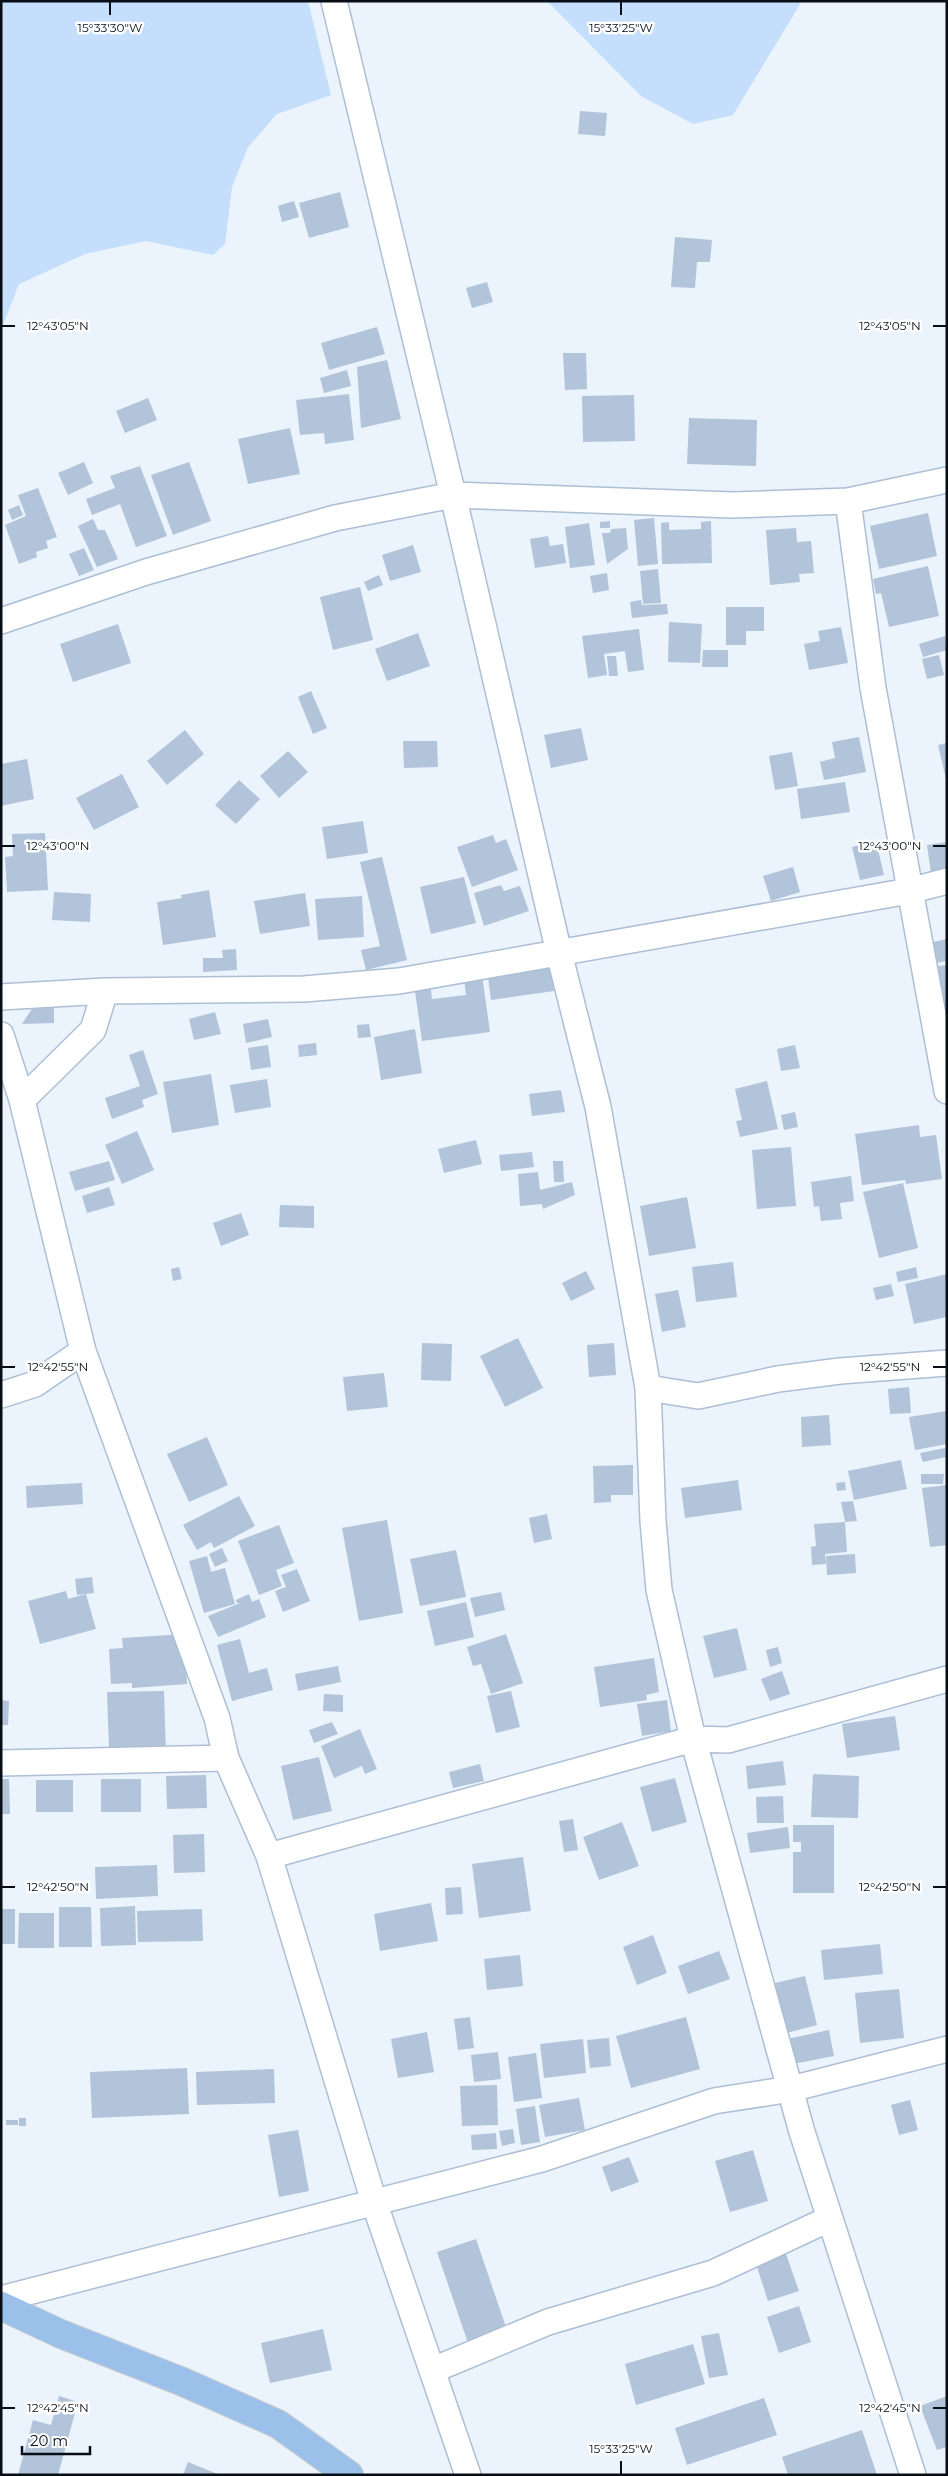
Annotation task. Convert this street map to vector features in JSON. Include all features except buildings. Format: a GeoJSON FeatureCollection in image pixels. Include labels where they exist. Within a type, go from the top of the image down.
{"type":"FeatureCollection","features":[{"type":"Feature","properties":{"kind":"main road"},"geometry":{"type":"LineString","coordinates":[[1,2306],[60,2334],[183,2382],[278,2424],[349,2475]]}},
{"type":"Feature","properties":{"kind":"street"},"geometry":{"type":"LineString","coordinates":[[334,1],[453,496],[559,954],[598,1108],[648,1388],[653,1521],[659,1590],[693,1739],[802,2132],[913,2475]]}},
{"type":"Feature","properties":{"kind":"street"},"geometry":{"type":"LineString","coordinates":[[1,621],[146,572],[335,518],[453,496],[734,505],[848,501],[947,480]]}},
{"type":"Feature","properties":{"kind":"street"},"geometry":{"type":"LineString","coordinates":[[848,501],[872,688],[947,1091]]}},
{"type":"Feature","properties":{"kind":"street"},"geometry":{"type":"LineString","coordinates":[[1,997],[106,991],[314,988],[399,981],[909,891],[947,881]]}},
{"type":"Feature","properties":{"kind":"street"},"geometry":{"type":"LineString","coordinates":[[22,1100],[92,1030],[106,991]]}},
{"type":"Feature","properties":{"kind":"street"},"geometry":{"type":"LineString","coordinates":[[1,1035],[22,1100],[83,1351],[217,1718],[226,1758],[269,1856],[374,2202],[468,2475]]}},
{"type":"Feature","properties":{"kind":"street"},"geometry":{"type":"LineString","coordinates":[[1,1395],[35,1384],[83,1351]]}},
{"type":"Feature","properties":{"kind":"street"},"geometry":{"type":"LineString","coordinates":[[648,1388],[698,1396],[778,1379],[840,1371],[947,1363]]}},
{"type":"Feature","properties":{"kind":"street"},"geometry":{"type":"LineString","coordinates":[[269,1856],[693,1739],[728,1740],[947,1679]]}},
{"type":"Feature","properties":{"kind":"street"},"geometry":{"type":"LineString","coordinates":[[1,1763],[226,1758]]}},
{"type":"Feature","properties":{"kind":"street"},"geometry":{"type":"LineString","coordinates":[[1,2299],[542,2159],[714,2101],[791,2089],[947,2049]]}},
{"type":"Feature","properties":{"kind":"street"},"geometry":{"type":"LineString","coordinates":[[433,2370],[548,2322],[713,2273],[829,2219]]}},
{"type":"Feature","properties":{"kind":"shaded area"},"geometry":{"type":"Polygon","coordinates":[[[1,1],[308,1],[331,95],[277,114],[248,147],[232,187],[225,244],[213,255],[146,241],[85,254],[19,284],[1,330],[1,1]]]}},
{"type":"Feature","properties":{"kind":"shaded area"},"geometry":{"type":"Polygon","coordinates":[[[547,1],[802,1],[733,115],[693,124],[641,96],[547,1]]]}}]}
